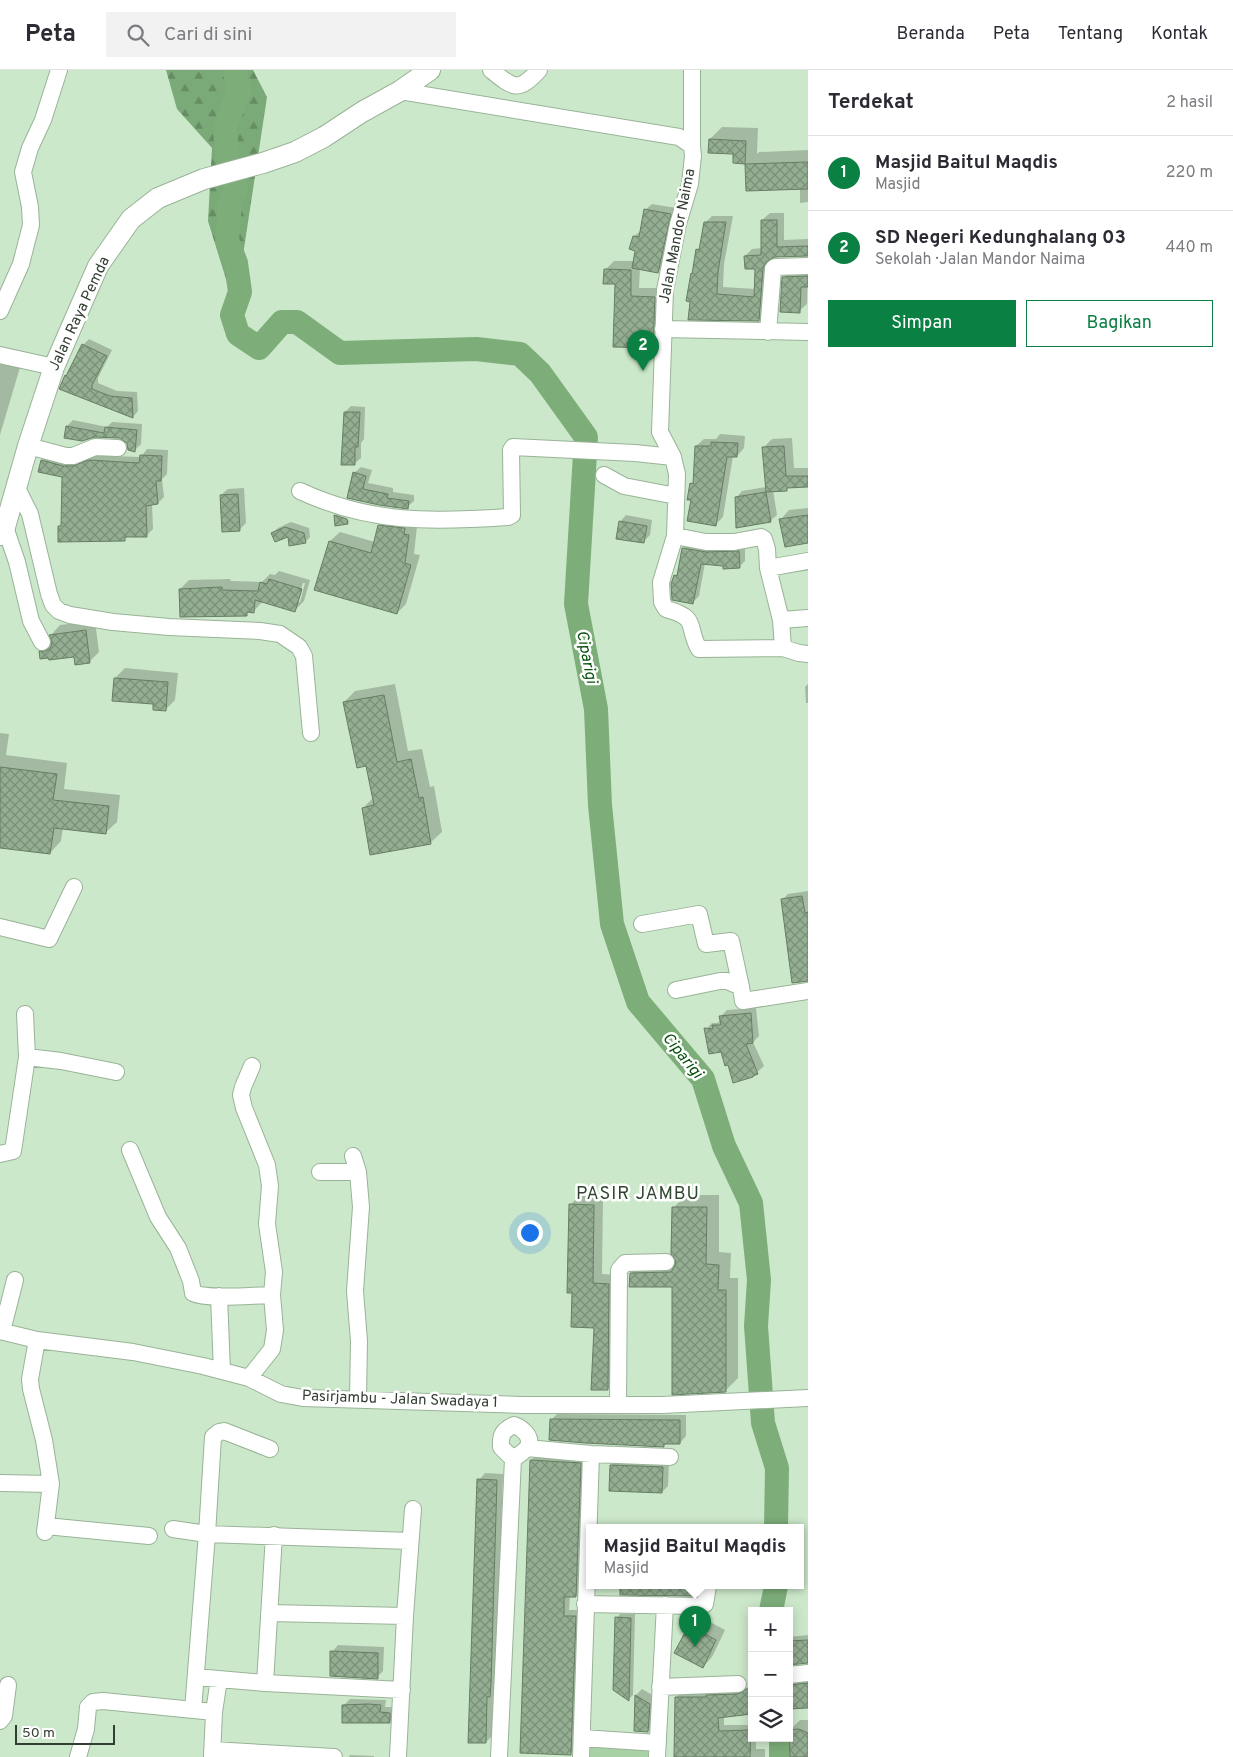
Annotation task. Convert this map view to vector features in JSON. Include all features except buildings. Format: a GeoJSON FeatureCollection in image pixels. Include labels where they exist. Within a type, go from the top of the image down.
{"type":"FeatureCollection","features":[{"type":"Feature","properties":{"kind":"main road","name":"Jalan Raya Pemda"},"geometry":{"type":"LineString","coordinates":[[2,531],[54,367],[98,266],[131,219],[158,198],[204,179],[295,152],[324,137],[362,112],[400,91],[430,70]]}},
{"type":"Feature","properties":{"kind":"street"},"geometry":{"type":"LineString","coordinates":[[0,312],[21,264],[31,225],[30,207],[23,172],[30,148],[44,120],[59,70]]}},
{"type":"Feature","properties":{"kind":"street"},"geometry":{"type":"LineString","coordinates":[[491,70],[509,85],[521,86],[539,70]]}},
{"type":"Feature","properties":{"kind":"street","name":"Jalan Mandor Naima"},"geometry":{"type":"LineString","coordinates":[[692,70],[693,156],[690,184],[678,224],[665,290],[660,432],[673,457],[677,474],[675,536],[661,582],[662,602],[666,609],[688,618],[692,624],[699,649],[783,648]]}},
{"type":"Feature","properties":{"kind":"street"},"geometry":{"type":"LineString","coordinates":[[400,91],[679,137],[692,146]]}},
{"type":"Feature","properties":{"kind":"street"},"geometry":{"type":"LineString","coordinates":[[768,332],[773,269],[775,267],[808,266]]}},
{"type":"Feature","properties":{"kind":"street"},"geometry":{"type":"LineString","coordinates":[[663,329],[808,332]]}},
{"type":"Feature","properties":{"kind":"street"},"geometry":{"type":"LineString","coordinates":[[0,354],[54,367]]}},
{"type":"Feature","properties":{"kind":"street"},"geometry":{"type":"LineString","coordinates":[[28,446],[66,456],[82,453],[95,447],[118,448]]}},
{"type":"Feature","properties":{"kind":"street"},"geometry":{"type":"LineString","coordinates":[[300,491],[325,502],[390,518],[452,521],[508,517],[512,515],[512,449],[517,446],[673,457]]}},
{"type":"Feature","properties":{"kind":"street"},"geometry":{"type":"LineString","coordinates":[[604,475],[624,486],[676,496]]}},
{"type":"Feature","properties":{"kind":"street"},"geometry":{"type":"LineString","coordinates":[[17,488],[30,514],[49,594],[53,605],[59,611],[70,615],[105,621],[169,627],[260,631],[280,634],[299,647],[304,656],[311,733]]}},
{"type":"Feature","properties":{"kind":"street"},"geometry":{"type":"LineString","coordinates":[[2,531],[17,562],[31,621],[42,642]]}},
{"type":"Feature","properties":{"kind":"street"},"geometry":{"type":"LineString","coordinates":[[675,536],[706,542],[734,542],[761,537],[764,539],[767,549],[768,568],[781,620],[783,648],[808,654]]}},
{"type":"Feature","properties":{"kind":"street"},"geometry":{"type":"LineString","coordinates":[[768,568],[808,561]]}},
{"type":"Feature","properties":{"kind":"street"},"geometry":{"type":"LineString","coordinates":[[781,620],[808,618]]}},
{"type":"Feature","properties":{"kind":"street"},"geometry":{"type":"LineString","coordinates":[[0,926],[49,939],[74,887]]}},
{"type":"Feature","properties":{"kind":"street"},"geometry":{"type":"LineString","coordinates":[[642,924],[699,914],[706,944],[731,941],[743,1001],[808,991]]}},
{"type":"Feature","properties":{"kind":"street"},"geometry":{"type":"LineString","coordinates":[[676,990],[720,981],[727,981],[741,988]]}},
{"type":"Feature","properties":{"kind":"street"},"geometry":{"type":"LineString","coordinates":[[0,1154],[14,1151],[27,1056],[25,1014]]}},
{"type":"Feature","properties":{"kind":"street"},"geometry":{"type":"LineString","coordinates":[[27,1056],[61,1060],[116,1072]]}},
{"type":"Feature","properties":{"kind":"street"},"geometry":{"type":"LineString","coordinates":[[249,1378],[272,1349],[275,1330],[272,1294],[274,1272],[267,1224],[270,1199],[267,1165],[244,1108],[241,1095],[252,1066]]}},
{"type":"Feature","properties":{"kind":"street"},"geometry":{"type":"LineString","coordinates":[[130,1150],[158,1217],[178,1248],[191,1281],[192,1291],[198,1295],[219,1296],[272,1294]]}},
{"type":"Feature","properties":{"kind":"street"},"geometry":{"type":"LineString","coordinates":[[320,1172],[355,1164],[361,1207],[355,1291],[359,1341],[358,1398]]}},
{"type":"Feature","properties":{"kind":"street"},"geometry":{"type":"LineString","coordinates":[[618,1405],[619,1270],[626,1262],[666,1262]]}},
{"type":"Feature","properties":{"kind":"street"},"geometry":{"type":"LineString","coordinates":[[1,1331],[15,1280]]}},
{"type":"Feature","properties":{"kind":"street"},"geometry":{"type":"LineString","coordinates":[[219,1296],[222,1371]]}},
{"type":"Feature","properties":{"kind":"street","name":"Pasirjambu - Jalan Swadaya 1"},"geometry":{"type":"LineString","coordinates":[[1,1331],[37,1340],[133,1352],[222,1371],[249,1378],[281,1394],[303,1398],[358,1398],[522,1405],[662,1406],[808,1398]]}},
{"type":"Feature","properties":{"kind":"street"},"geometry":{"type":"LineString","coordinates":[[37,1340],[30,1380],[44,1440],[51,1484],[45,1529],[149,1536]]}},
{"type":"Feature","properties":{"kind":"street"},"geometry":{"type":"LineString","coordinates":[[500,1757],[513,1459],[501,1447],[501,1437],[504,1430],[514,1425],[522,1428],[528,1438],[527,1448]]}},
{"type":"Feature","properties":{"kind":"street"},"geometry":{"type":"LineString","coordinates":[[193,1710],[207,1534],[212,1439],[214,1435],[224,1431],[270,1448]]}},
{"type":"Feature","properties":{"kind":"street"},"geometry":{"type":"LineString","coordinates":[[513,1459],[527,1448],[592,1454],[670,1457]]}},
{"type":"Feature","properties":{"kind":"street"},"geometry":{"type":"LineString","coordinates":[[589,1524],[592,1454]]}},
{"type":"Feature","properties":{"kind":"street"},"geometry":{"type":"LineString","coordinates":[[0,1483],[51,1484]]}},
{"type":"Feature","properties":{"kind":"street"},"geometry":{"type":"LineString","coordinates":[[400,1757],[405,1616],[413,1509]]}},
{"type":"Feature","properties":{"kind":"street"},"geometry":{"type":"LineString","coordinates":[[172,1530],[207,1534],[410,1541]]}},
{"type":"Feature","properties":{"kind":"street"},"geometry":{"type":"LineString","coordinates":[[265,1683],[274,1535]]}},
{"type":"Feature","properties":{"kind":"street"},"geometry":{"type":"LineString","coordinates":[[580,1757],[586,1586]]}},
{"type":"Feature","properties":{"kind":"street"},"geometry":{"type":"LineString","coordinates":[[585,1604],[705,1604],[708,1589]]}},
{"type":"Feature","properties":{"kind":"street"},"geometry":{"type":"LineString","coordinates":[[582,1738],[658,1750],[665,1605]]}},
{"type":"Feature","properties":{"kind":"street"},"geometry":{"type":"LineString","coordinates":[[269,1613],[405,1616]]}},
{"type":"Feature","properties":{"kind":"street"},"geometry":{"type":"LineString","coordinates":[[793,1674],[808,1673]]}},
{"type":"Feature","properties":{"kind":"street"},"geometry":{"type":"LineString","coordinates":[[196,1677],[265,1683],[402,1690]]}},
{"type":"Feature","properties":{"kind":"street"},"geometry":{"type":"LineString","coordinates":[[219,1679],[214,1712],[212,1754],[334,1757]]}},
{"type":"Feature","properties":{"kind":"street"},"geometry":{"type":"LineString","coordinates":[[0,1720],[4,1716],[8,1684]]}},
{"type":"Feature","properties":{"kind":"street"},"geometry":{"type":"LineString","coordinates":[[660,1687],[738,1684]]}},
{"type":"Feature","properties":{"kind":"street"},"geometry":{"type":"LineString","coordinates":[[78,1757],[86,1729],[88,1707],[93,1702],[103,1701],[214,1712]]}},
{"type":"Feature","properties":{"kind":"green space"},"geometry":{"type":"Polygon","coordinates":[[[166,70],[253,70],[267,97],[235,308],[208,221],[212,148],[177,109],[166,70]]]}},
{"type":"Feature","properties":{"kind":"green space"},"geometry":{"type":"Polygon","coordinates":[[[584,1743],[648,1747],[648,1757],[583,1757],[584,1743]]]}},
{"type":"Feature","properties":{"kind":"waterway","name":"Ciparigi"},"geometry":{"type":"LineString","coordinates":[[234,70],[240,89],[225,126],[227,158],[236,189],[230,202],[227,240],[236,263],[240,292],[232,315],[238,334],[259,348],[282,322],[297,322],[340,353],[476,349],[520,354],[540,373],[586,437],[576,604],[596,709],[600,805],[612,924],[638,1002],[703,1079],[724,1146],[751,1203],[759,1280],[756,1326],[763,1423],[777,1468],[776,1524]]}},
{"type":"Feature","properties":{"kind":"waterway","name":"Ciparigi"},"geometry":{"type":"LineString","coordinates":[[772,1607],[775,1589]]}},
{"type":"Feature","properties":{"kind":"waterway","name":"Ciparigi"},"geometry":{"type":"LineString","coordinates":[[781,1742],[781,1757]]}},
{"type":"Feature","properties":{"kind":"place","name":"SD Negeri Kedunghalang 03"},"geometry":{"type":"Point","coordinates":[643,371]}},
{"type":"Feature","properties":{"kind":"place","name":"Masjid Baitul Maqdis"},"geometry":{"type":"Point","coordinates":[695,1647]}},
{"type":"Feature","properties":{"kind":"district","name":"PASIR JAMBU"},"geometry":{"type":"Point","coordinates":[638,1194]}}]}
